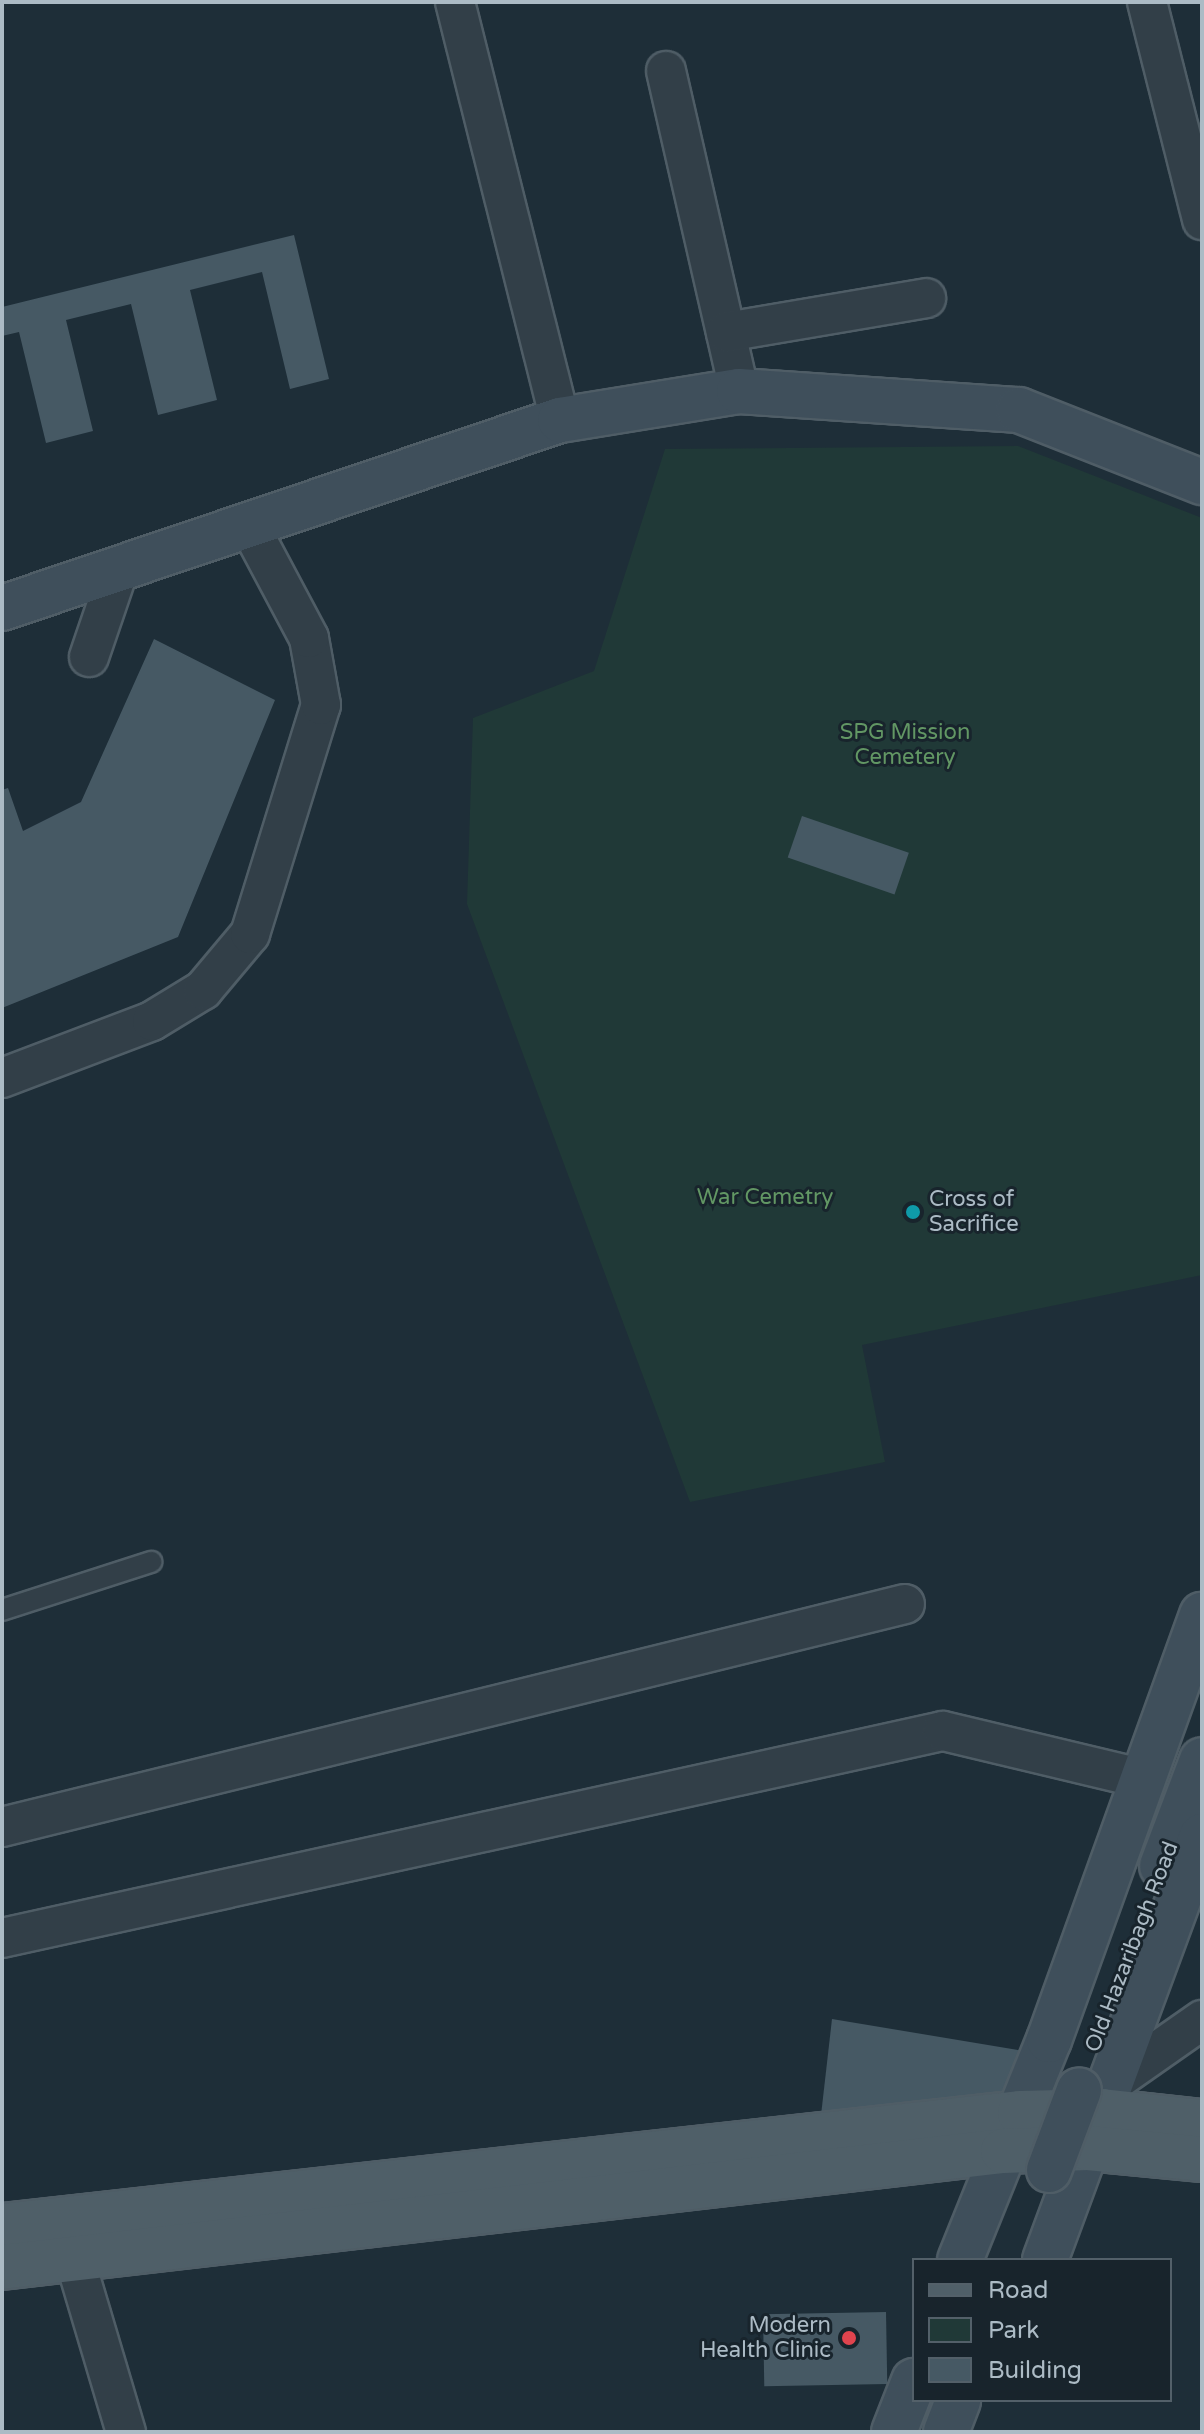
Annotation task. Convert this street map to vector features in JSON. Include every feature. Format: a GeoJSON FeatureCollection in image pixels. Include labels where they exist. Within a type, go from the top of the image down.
{"type":"FeatureCollection","features":[{"type":"Feature","properties":{"kind":"main road"},"geometry":{"type":"LineString","coordinates":[[2,2226],[1059,2125],[1202,2122]]}},
{"type":"Feature","properties":{"kind":"main road"},"geometry":{"type":"LineString","coordinates":[[2,2267],[75,2260],[1059,2125],[1202,2159]]}},
{"type":"Feature","properties":{"kind":"street"},"geometry":{"type":"LineString","coordinates":[[455,2],[560,420]]}},
{"type":"Feature","properties":{"kind":"street"},"geometry":{"type":"LineString","coordinates":[[1147,2],[1202,220]]}},
{"type":"Feature","properties":{"kind":"street"},"geometry":{"type":"LineString","coordinates":[[666,71],[739,391]]}},
{"type":"Feature","properties":{"kind":"street"},"geometry":{"type":"LineString","coordinates":[[726,332],[926,298]]}},
{"type":"Feature","properties":{"kind":"street"},"geometry":{"type":"LineString","coordinates":[[2,608],[560,420],[739,391],[1019,410],[1202,482]]}},
{"type":"Feature","properties":{"kind":"street"},"geometry":{"type":"LineString","coordinates":[[2,1078],[152,1021],[203,990],[250,934],[321,705],[309,638],[249,525]]}},
{"type":"Feature","properties":{"kind":"street"},"geometry":{"type":"LineString","coordinates":[[89,657],[119,569]]}},
{"type":"Feature","properties":{"kind":"street"},"geometry":{"type":"LineString","coordinates":[[2,1827],[905,1604]]}},
{"type":"Feature","properties":{"kind":"street"},"geometry":{"type":"LineString","coordinates":[[1014,2258],[1059,2125],[1141,1778],[1202,1615]]}},
{"type":"Feature","properties":{"kind":"street","name":"Old Hazaribagh Road"},"geometry":{"type":"LineString","coordinates":[[1059,2125],[1141,1853],[1202,1688]]}},
{"type":"Feature","properties":{"kind":"street"},"geometry":{"type":"LineString","coordinates":[[2,1938],[943,1731],[1141,1778]]}},
{"type":"Feature","properties":{"kind":"street","name":"Old Hazaribagh Road"},"geometry":{"type":"LineString","coordinates":[[1059,2125],[1202,1760]]}},
{"type":"Feature","properties":{"kind":"street"},"geometry":{"type":"LineString","coordinates":[[989,2258],[1059,2125],[1202,1836]]}},
{"type":"Feature","properties":{"kind":"street"},"geometry":{"type":"LineString","coordinates":[[961,2258],[1059,2125],[1202,2020]]}},
{"type":"Feature","properties":{"kind":"street"},"geometry":{"type":"LineString","coordinates":[[1045,2258],[1059,2125]]}},
{"type":"Feature","properties":{"kind":"street"},"geometry":{"type":"LineString","coordinates":[[75,2260],[126,2432]]}},
{"type":"Feature","properties":{"kind":"street"},"geometry":{"type":"LineString","coordinates":[[894,2432],[912,2386]]}},
{"type":"Feature","properties":{"kind":"street"},"geometry":{"type":"LineString","coordinates":[[920,2432],[932,2402]]}},
{"type":"Feature","properties":{"kind":"street"},"geometry":{"type":"LineString","coordinates":[[946,2432],[957,2402]]}},
{"type":"Feature","properties":{"kind":"street"},"geometry":{"type":"LineString","coordinates":[[978,2432],[989,2402]]}},
{"type":"Feature","properties":{"kind":"lane"},"geometry":{"type":"LineString","coordinates":[[2,1610],[151,1562]]}},
{"type":"Feature","properties":{"kind":"green space","name":"SPG Mission Cemetery"},"geometry":{"type":"Polygon","coordinates":[[[1018,446],[1202,518],[1202,1275],[862,1345],[885,1462],[690,1502],[467,904],[473,718],[594,671],[665,449],[1018,446]]]}},
{"type":"Feature","properties":{"kind":"building"},"geometry":{"type":"Polygon","coordinates":[[[294,235],[329,379],[290,389],[262,272],[190,290],[217,400],[158,415],[131,304],[66,320],[93,431],[46,443],[19,332],[2,336],[2,307],[294,235]]]}},
{"type":"Feature","properties":{"kind":"building"},"geometry":{"type":"Polygon","coordinates":[[[154,639],[275,700],[178,937],[2,1008],[2,790],[8,788],[23,831],[81,802],[154,639]]]}},
{"type":"Feature","properties":{"kind":"building"},"geometry":{"type":"Polygon","coordinates":[[[802,816],[909,853],[895,894],[788,858],[802,816]]]}},
{"type":"Feature","properties":{"kind":"building"},"geometry":{"type":"Polygon","coordinates":[[[832,2019],[1024,2051],[1008,2100],[820,2124],[832,2019]]]}},
{"type":"Feature","properties":{"kind":"building"},"geometry":{"type":"Polygon","coordinates":[[[886,2312],[887,2384],[764,2386],[763,2314],[886,2312]]]}},
{"type":"Feature","properties":{"kind":"place","name":"Cross of Sacrifice"},"geometry":{"type":"Point","coordinates":[913,1212]}},
{"type":"Feature","properties":{"kind":"place","name":"Modern Health Clinic"},"geometry":{"type":"Point","coordinates":[849,2338]}},
{"type":"Feature","properties":{"kind":"park label","name":"War Cemetry"},"geometry":{"type":"Point","coordinates":[765,1198]}}]}
